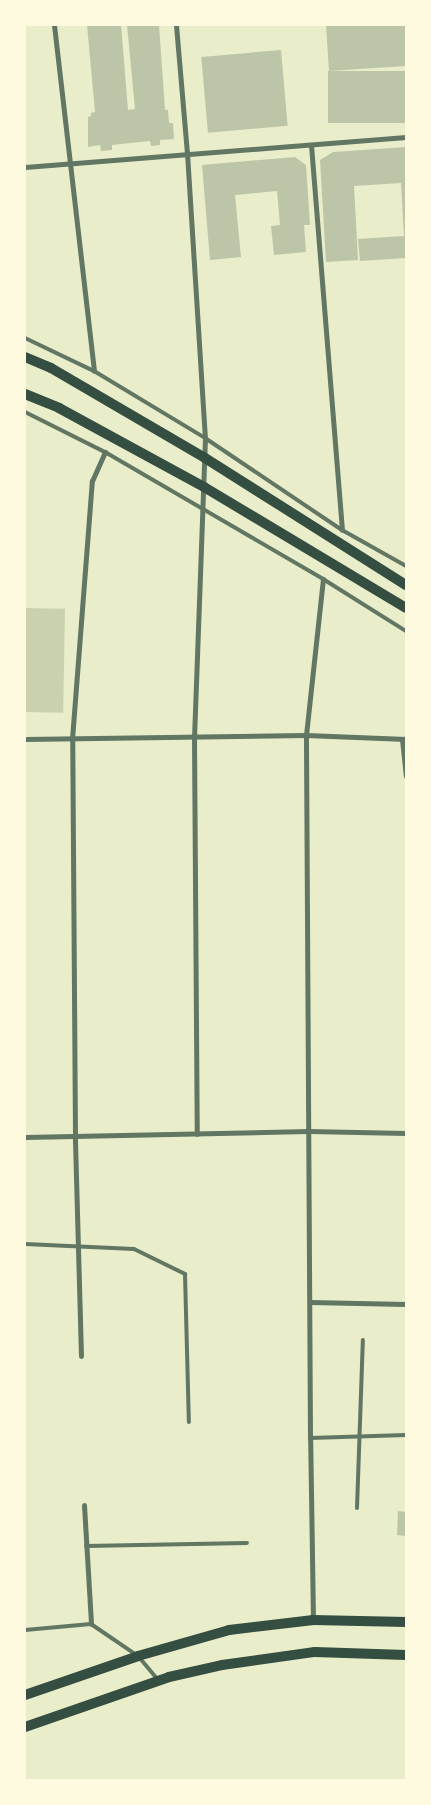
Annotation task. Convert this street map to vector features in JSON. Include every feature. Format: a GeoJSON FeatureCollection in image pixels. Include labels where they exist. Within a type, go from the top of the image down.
{"type":"FeatureCollection","features":[{"type":"Feature","properties":{"kind":"main road"},"geometry":{"type":"LineString","coordinates":[[25,357],[51,368],[205,458],[406,585]]}},
{"type":"Feature","properties":{"kind":"main road"},"geometry":{"type":"LineString","coordinates":[[25,394],[59,408],[204,486],[406,608]]}},
{"type":"Feature","properties":{"kind":"main road"},"geometry":{"type":"LineString","coordinates":[[25,1695],[138,1656],[228,1630],[313,1620],[406,1622]]}},
{"type":"Feature","properties":{"kind":"main road"},"geometry":{"type":"LineString","coordinates":[[25,1727],[158,1681],[222,1665],[315,1652],[406,1655]]}},
{"type":"Feature","properties":{"kind":"street"},"geometry":{"type":"LineString","coordinates":[[54,25],[94,371]]}},
{"type":"Feature","properties":{"kind":"street"},"geometry":{"type":"LineString","coordinates":[[176,25],[187,153],[205,458],[194,738],[197,1134]]}},
{"type":"Feature","properties":{"kind":"street"},"geometry":{"type":"LineString","coordinates":[[25,167],[187,153],[311,146],[406,137]]}},
{"type":"Feature","properties":{"kind":"street"},"geometry":{"type":"LineString","coordinates":[[311,146],[342,530]]}},
{"type":"Feature","properties":{"kind":"street"},"geometry":{"type":"LineString","coordinates":[[81,1356],[75,1136],[72,739],[92,481],[105,452]]}},
{"type":"Feature","properties":{"kind":"street"},"geometry":{"type":"LineString","coordinates":[[313,1620],[310,1438],[306,735],[323,579]]}},
{"type":"Feature","properties":{"kind":"street"},"geometry":{"type":"LineString","coordinates":[[25,739],[306,735],[404,739],[406,776]]}},
{"type":"Feature","properties":{"kind":"street"},"geometry":{"type":"LineString","coordinates":[[25,1137],[308,1131],[406,1133]]}},
{"type":"Feature","properties":{"kind":"street"},"geometry":{"type":"LineString","coordinates":[[310,1302],[406,1304]]}},
{"type":"Feature","properties":{"kind":"street"},"geometry":{"type":"LineString","coordinates":[[84,1505],[91,1624]]}},
{"type":"Feature","properties":{"kind":"lane"},"geometry":{"type":"LineString","coordinates":[[25,338],[94,371],[204,438],[342,530],[406,566]]}},
{"type":"Feature","properties":{"kind":"lane"},"geometry":{"type":"LineString","coordinates":[[25,412],[105,452],[323,579],[406,631]]}},
{"type":"Feature","properties":{"kind":"lane"},"geometry":{"type":"LineString","coordinates":[[25,1244],[134,1249],[185,1274],[189,1422]]}},
{"type":"Feature","properties":{"kind":"lane"},"geometry":{"type":"LineString","coordinates":[[357,1508],[363,1340]]}},
{"type":"Feature","properties":{"kind":"lane"},"geometry":{"type":"LineString","coordinates":[[310,1438],[406,1435]]}},
{"type":"Feature","properties":{"kind":"lane"},"geometry":{"type":"LineString","coordinates":[[86,1546],[247,1543]]}},
{"type":"Feature","properties":{"kind":"lane"},"geometry":{"type":"LineString","coordinates":[[25,1630],[91,1624],[138,1656],[158,1681]]}},
{"type":"Feature","properties":{"kind":"green space"},"geometry":{"type":"Polygon","coordinates":[[[25,608],[65,609],[63,713],[25,712],[25,608]]]}},
{"type":"Feature","properties":{"kind":"building"},"geometry":{"type":"Polygon","coordinates":[[[87,25],[121,25],[128,110],[135,109],[127,25],[159,25],[165,110],[168,110],[169,123],[173,123],[174,139],[160,140],[160,145],[151,146],[150,141],[112,145],[112,150],[101,151],[100,145],[88,147],[88,117],[91,116],[91,113],[95,112],[87,25]]]}},
{"type":"Feature","properties":{"kind":"building"},"geometry":{"type":"Polygon","coordinates":[[[326,25],[406,25],[406,66],[329,71],[326,25]]]}},
{"type":"Feature","properties":{"kind":"building"},"geometry":{"type":"Polygon","coordinates":[[[281,50],[288,126],[208,133],[201,57],[281,50]]]}},
{"type":"Feature","properties":{"kind":"building"},"geometry":{"type":"Polygon","coordinates":[[[328,71],[406,71],[406,123],[328,123],[328,71]]]}},
{"type":"Feature","properties":{"kind":"building"},"geometry":{"type":"Polygon","coordinates":[[[406,147],[406,258],[360,261],[358,239],[404,236],[401,183],[354,186],[358,260],[326,262],[320,160],[333,152],[406,147]]]}},
{"type":"Feature","properties":{"kind":"building"},"geometry":{"type":"Polygon","coordinates":[[[295,157],[306,165],[310,225],[304,225],[306,252],[274,255],[271,226],[280,225],[277,191],[235,195],[241,257],[210,260],[202,165],[295,157]]]}},
{"type":"Feature","properties":{"kind":"building"},"geometry":{"type":"Polygon","coordinates":[[[398,1511],[406,1512],[406,1536],[397,1535],[398,1511]]]}}]}
